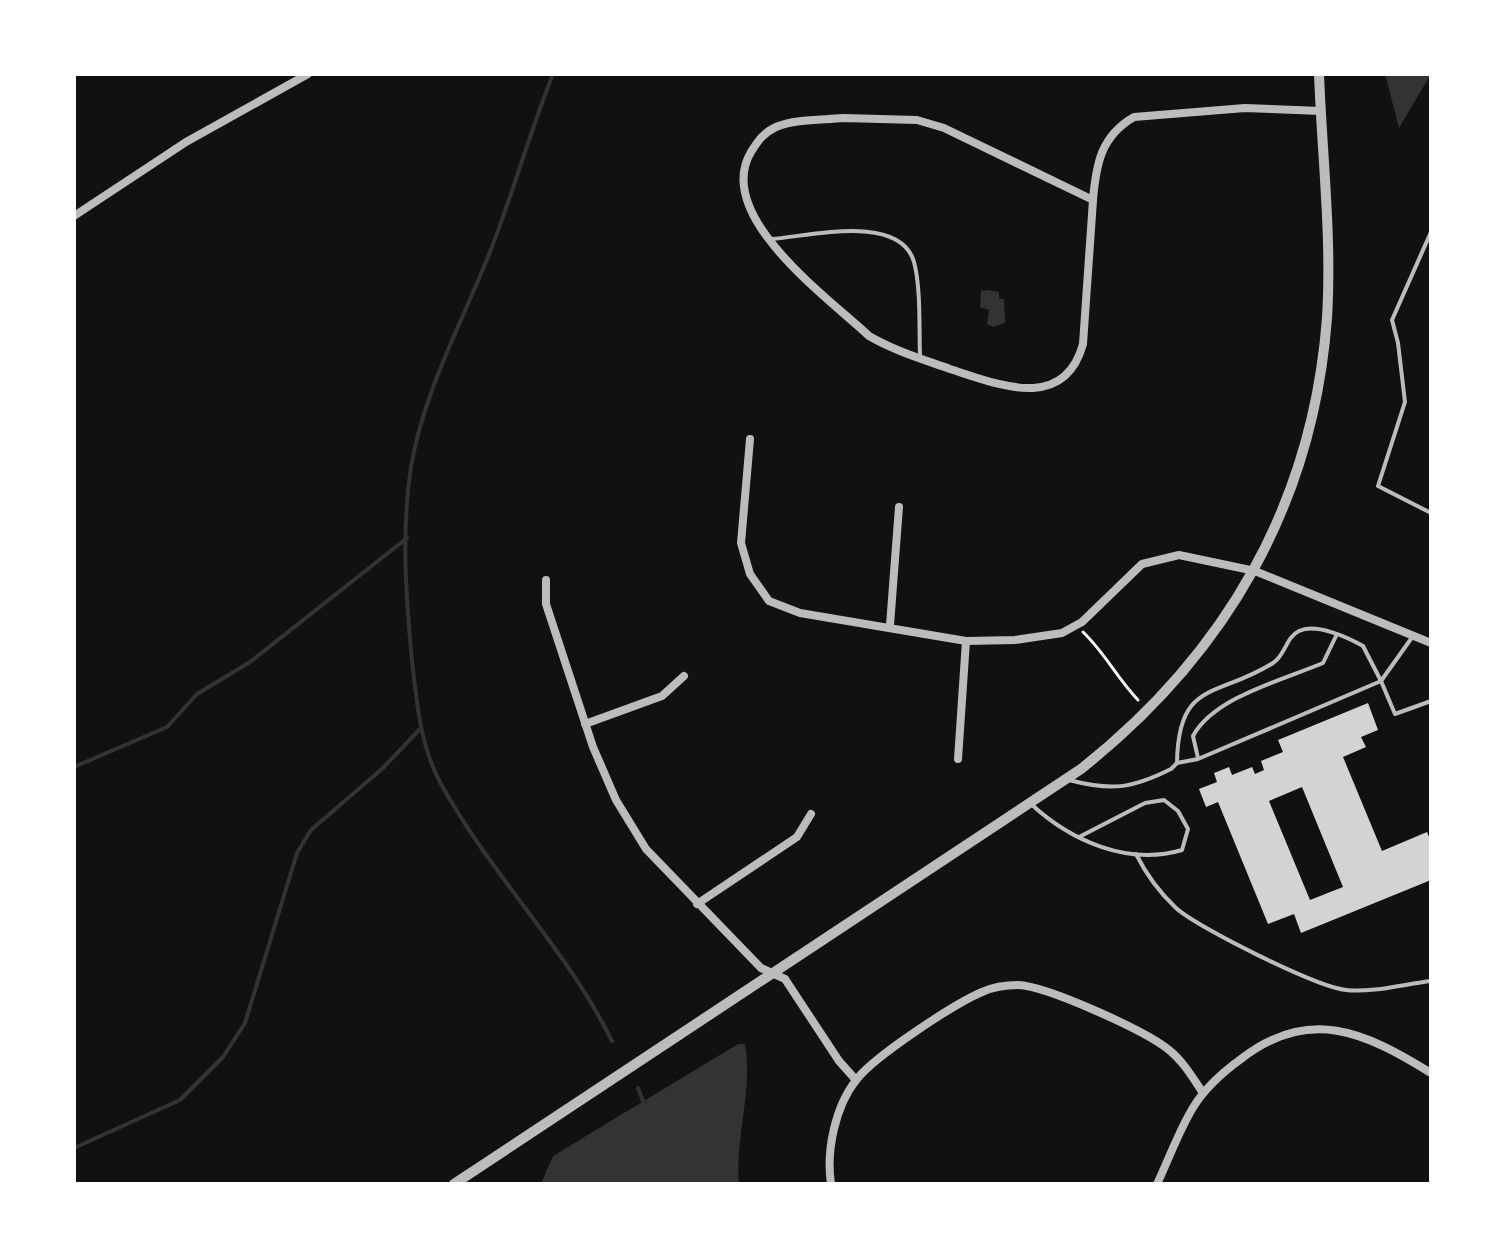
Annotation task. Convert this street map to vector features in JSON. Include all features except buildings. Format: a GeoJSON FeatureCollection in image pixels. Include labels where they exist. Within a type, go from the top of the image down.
{"type":"FeatureCollection","features":[{"type":"Feature","properties":{"kind":"street"},"geometry":{"type":"LineString","coordinates":[[74,216],[186,142],[308,74]]}},
{"type":"Feature","properties":{"kind":"street"},"geometry":{"type":"LineString","coordinates":[[454,1184],[1067,779],[1115,742],[1160,700],[1214,635],[1255,571],[1301,456],[1324,352],[1328,279],[1319,74]]}},
{"type":"Feature","properties":{"kind":"street"},"geometry":{"type":"LineString","coordinates":[[1093,200],[944,128],[917,120],[843,118],[778,125],[760,136],[747,159],[744,182],[756,227],[869,336],[890,348],[1012,389],[1038,388],[1068,373],[1079,359],[1083,344],[1093,200],[1103,143],[1118,126],[1134,117],[1245,108],[1321,111]]}},
{"type":"Feature","properties":{"kind":"street"},"geometry":{"type":"LineString","coordinates":[[750,439],[741,543],[750,574],[769,601],[800,613],[890,625],[966,641],[1046,636],[1062,633],[1076,625],[1142,564],[1179,555],[1255,571],[1431,643]]}},
{"type":"Feature","properties":{"kind":"street"},"geometry":{"type":"LineString","coordinates":[[890,625],[899,507]]}},
{"type":"Feature","properties":{"kind":"street"},"geometry":{"type":"LineString","coordinates":[[546,580],[546,604],[585,724],[616,800],[631,825],[646,849],[697,904],[761,968],[785,979],[839,1061],[856,1080]]}},
{"type":"Feature","properties":{"kind":"street"},"geometry":{"type":"LineString","coordinates":[[958,759],[966,641]]}},
{"type":"Feature","properties":{"kind":"street"},"geometry":{"type":"LineString","coordinates":[[585,724],[662,696],[684,676]]}},
{"type":"Feature","properties":{"kind":"street"},"geometry":{"type":"LineString","coordinates":[[697,904],[797,837],[811,814]]}},
{"type":"Feature","properties":{"kind":"street"},"geometry":{"type":"LineString","coordinates":[[831,1184],[834,1133],[856,1080],[878,1060],[972,997],[995,988],[1019,985],[1046,991],[1159,1042],[1180,1060],[1203,1093]]}},
{"type":"Feature","properties":{"kind":"street"},"geometry":{"type":"LineString","coordinates":[[1157,1184],[1203,1093],[1225,1071],[1263,1043],[1290,1031],[1316,1027],[1357,1035],[1431,1073]]}},
{"type":"Feature","properties":{"kind":"lane"},"geometry":{"type":"LineString","coordinates":[[768,240],[875,231],[893,236],[906,246],[914,262],[920,359]]}},
{"type":"Feature","properties":{"kind":"lane"},"geometry":{"type":"LineString","coordinates":[[1431,232],[1392,320],[1405,402],[1378,486],[1431,513]]}},
{"type":"Feature","properties":{"kind":"lane"},"geometry":{"type":"LineString","coordinates":[[1177,763],[1179,726],[1185,713],[1203,694],[1274,663],[1291,636],[1301,630],[1321,629],[1367,650],[1395,714],[1431,701]]}},
{"type":"Feature","properties":{"kind":"lane"},"geometry":{"type":"LineString","coordinates":[[1198,759],[1193,736],[1202,719],[1218,707],[1323,663],[1336,636]]}},
{"type":"Feature","properties":{"kind":"lane"},"geometry":{"type":"LineString","coordinates":[[1067,779],[1104,789],[1121,788],[1160,774],[1177,763],[1198,759],[1381,681],[1413,636]]}},
{"type":"Feature","properties":{"kind":"lane"},"geometry":{"type":"LineString","coordinates":[[1031,804],[1057,828],[1079,837],[1155,858],[1182,850],[1188,829],[1178,811],[1164,800],[1145,803],[1079,837]]}},
{"type":"Feature","properties":{"kind":"lane"},"geometry":{"type":"LineString","coordinates":[[1136,854],[1148,878],[1177,909],[1215,933],[1294,971],[1345,990],[1431,981]]}},
{"type":"Feature","properties":{"kind":"path"},"geometry":{"type":"LineString","coordinates":[[1076,625],[1104,652],[1122,683],[1138,700]]}},
{"type":"Feature","properties":{"kind":"shaded area"},"geometry":{"type":"Polygon","coordinates":[[[1385,74],[1431,74],[1399,128],[1385,74]]]}},
{"type":"Feature","properties":{"kind":"shaded area"},"geometry":{"type":"Polygon","coordinates":[[[981,291],[999,292],[999,299],[1004,299],[1005,323],[993,327],[987,324],[989,310],[980,307],[981,291]]]}},
{"type":"Feature","properties":{"kind":"shaded area"},"geometry":{"type":"Polygon","coordinates":[[[738,1044],[745,1044],[747,1062],[739,1184],[541,1184],[553,1156],[738,1044]]]}},
{"type":"Feature","properties":{"kind":"waterway"},"geometry":{"type":"LineString","coordinates":[[553,74],[497,234],[424,413],[408,491],[406,589],[418,708],[434,770],[482,849],[573,974],[612,1041]]}},
{"type":"Feature","properties":{"kind":"waterway"},"geometry":{"type":"LineString","coordinates":[[74,767],[167,727],[197,694],[250,662],[407,538]]}},
{"type":"Feature","properties":{"kind":"waterway"},"geometry":{"type":"LineString","coordinates":[[74,1148],[180,1100],[223,1057],[245,1023],[297,853],[311,830],[383,768],[420,729]]}},
{"type":"Feature","properties":{"kind":"waterway"},"geometry":{"type":"LineString","coordinates":[[638,1088],[643,1101]]}}]}
